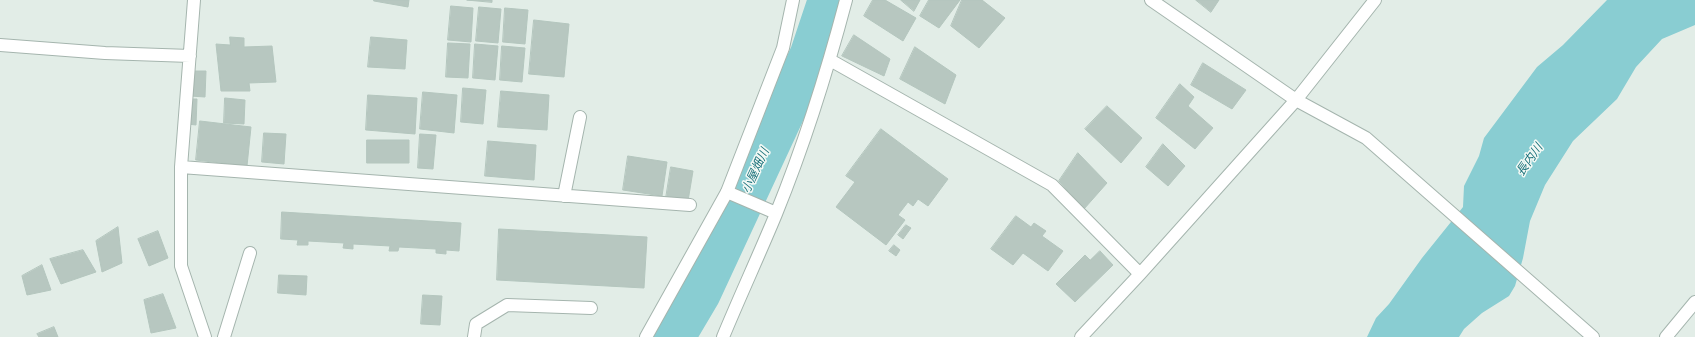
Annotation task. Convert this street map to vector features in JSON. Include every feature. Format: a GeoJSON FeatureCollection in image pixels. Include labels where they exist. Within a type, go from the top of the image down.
{"type":"FeatureCollection","features":[{"type":"Feature","properties":{"kind":"street"},"geometry":{"type":"LineString","coordinates":[[194,0],[181,167],[181,266],[205,337]]}},
{"type":"Feature","properties":{"kind":"street"},"geometry":{"type":"LineString","coordinates":[[646,337],[731,193],[782,48],[793,0]]}},
{"type":"Feature","properties":{"kind":"street"},"geometry":{"type":"LineString","coordinates":[[723,337],[830,60],[846,0]]}},
{"type":"Feature","properties":{"kind":"street"},"geometry":{"type":"LineString","coordinates":[[1151,0],[1296,100],[1366,138],[1593,337]]}},
{"type":"Feature","properties":{"kind":"street"},"geometry":{"type":"LineString","coordinates":[[1081,337],[1140,274],[1296,100],[1375,0]]}},
{"type":"Feature","properties":{"kind":"street"},"geometry":{"type":"LineString","coordinates":[[0,45],[105,53],[190,56]]}},
{"type":"Feature","properties":{"kind":"street"},"geometry":{"type":"LineString","coordinates":[[830,60],[1052,185],[1140,274]]}},
{"type":"Feature","properties":{"kind":"street"},"geometry":{"type":"LineString","coordinates":[[564,196],[580,117]]}},
{"type":"Feature","properties":{"kind":"street"},"geometry":{"type":"LineString","coordinates":[[181,167],[690,205]]}},
{"type":"Feature","properties":{"kind":"street"},"geometry":{"type":"LineString","coordinates":[[731,193],[772,211]]}},
{"type":"Feature","properties":{"kind":"street"},"geometry":{"type":"LineString","coordinates":[[224,337],[250,253]]}},
{"type":"Feature","properties":{"kind":"street"},"geometry":{"type":"LineString","coordinates":[[1666,337],[1695,302]]}},
{"type":"Feature","properties":{"kind":"street"},"geometry":{"type":"LineString","coordinates":[[474,337],[476,324],[506,305],[591,308]]}},
{"type":"Feature","properties":{"kind":"water","name":"長内川"},"geometry":{"type":"Polygon","coordinates":[[[1607,0],[1695,0],[1695,25],[1662,39],[1636,67],[1617,99],[1573,141],[1545,185],[1530,221],[1523,258],[1515,286],[1509,296],[1482,313],[1464,329],[1459,337],[1367,337],[1376,318],[1389,304],[1422,258],[1463,207],[1464,186],[1479,156],[1484,138],[1537,67],[1563,45],[1607,0]]]}},
{"type":"Feature","properties":{"kind":"building"},"geometry":{"type":"Polygon","coordinates":[[[374,0],[409,0],[408,7],[374,0]]]}},
{"type":"Feature","properties":{"kind":"building"},"geometry":{"type":"Polygon","coordinates":[[[467,0],[492,0],[492,2],[467,0]]]}},
{"type":"Feature","properties":{"kind":"building"},"geometry":{"type":"Polygon","coordinates":[[[873,0],[885,0],[916,18],[903,41],[864,16],[873,0]]]}},
{"type":"Feature","properties":{"kind":"building"},"geometry":{"type":"Polygon","coordinates":[[[901,0],[920,0],[914,11],[901,0]]]}},
{"type":"Feature","properties":{"kind":"building"},"geometry":{"type":"Polygon","coordinates":[[[929,0],[960,0],[939,28],[920,16],[929,0]]]}},
{"type":"Feature","properties":{"kind":"building"},"geometry":{"type":"Polygon","coordinates":[[[962,0],[982,0],[1005,18],[979,48],[951,26],[962,0]]]}},
{"type":"Feature","properties":{"kind":"building"},"geometry":{"type":"Polygon","coordinates":[[[1196,0],[1219,0],[1211,12],[1196,0]]]}},
{"type":"Feature","properties":{"kind":"building"},"geometry":{"type":"Polygon","coordinates":[[[451,6],[473,8],[471,42],[448,40],[451,6]]]}},
{"type":"Feature","properties":{"kind":"building"},"geometry":{"type":"Polygon","coordinates":[[[479,7],[501,9],[498,43],[476,41],[479,7]]]}},
{"type":"Feature","properties":{"kind":"building"},"geometry":{"type":"Polygon","coordinates":[[[505,8],[528,10],[525,44],[503,42],[505,8]]]}},
{"type":"Feature","properties":{"kind":"building"},"geometry":{"type":"Polygon","coordinates":[[[534,20],[569,24],[564,77],[529,74],[534,20]]]}},
{"type":"Feature","properties":{"kind":"building"},"geometry":{"type":"Polygon","coordinates":[[[854,35],[890,59],[884,76],[842,56],[854,35]]]}},
{"type":"Feature","properties":{"kind":"building"},"geometry":{"type":"Polygon","coordinates":[[[230,37],[244,38],[244,47],[272,46],[276,82],[249,83],[250,91],[221,91],[216,44],[230,45],[230,37]]]}},
{"type":"Feature","properties":{"kind":"building"},"geometry":{"type":"Polygon","coordinates":[[[371,37],[407,40],[405,69],[368,67],[371,37]]]}},
{"type":"Feature","properties":{"kind":"building"},"geometry":{"type":"Polygon","coordinates":[[[448,43],[470,44],[468,78],[446,77],[448,43]]]}},
{"type":"Feature","properties":{"kind":"building"},"geometry":{"type":"Polygon","coordinates":[[[475,44],[498,46],[495,80],[473,78],[475,44]]]}},
{"type":"Feature","properties":{"kind":"building"},"geometry":{"type":"Polygon","coordinates":[[[502,46],[525,48],[522,82],[500,80],[502,46]]]}},
{"type":"Feature","properties":{"kind":"building"},"geometry":{"type":"Polygon","coordinates":[[[915,47],[956,75],[945,104],[900,79],[915,47]]]}},
{"type":"Feature","properties":{"kind":"building"},"geometry":{"type":"Polygon","coordinates":[[[1203,63],[1246,90],[1232,109],[1191,85],[1203,63]]]}},
{"type":"Feature","properties":{"kind":"building"},"geometry":{"type":"Polygon","coordinates":[[[192,71],[206,71],[205,97],[190,96],[192,71]]]}},
{"type":"Feature","properties":{"kind":"building"},"geometry":{"type":"Polygon","coordinates":[[[1180,84],[1194,97],[1188,106],[1213,128],[1195,149],[1156,118],[1180,84]]]}},
{"type":"Feature","properties":{"kind":"building"},"geometry":{"type":"Polygon","coordinates":[[[463,88],[486,90],[483,124],[461,122],[463,88]]]}},
{"type":"Feature","properties":{"kind":"building"},"geometry":{"type":"Polygon","coordinates":[[[501,91],[549,95],[547,130],[498,127],[501,91]]]}},
{"type":"Feature","properties":{"kind":"building"},"geometry":{"type":"Polygon","coordinates":[[[423,92],[457,95],[454,133],[420,129],[423,92]]]}},
{"type":"Feature","properties":{"kind":"building"},"geometry":{"type":"Polygon","coordinates":[[[368,95],[417,98],[415,134],[366,130],[368,95]]]}},
{"type":"Feature","properties":{"kind":"building"},"geometry":{"type":"Polygon","coordinates":[[[225,98],[245,100],[244,124],[224,123],[225,98]]]}},
{"type":"Feature","properties":{"kind":"building"},"geometry":{"type":"Polygon","coordinates":[[[188,99],[197,99],[196,125],[187,124],[188,99]]]}},
{"type":"Feature","properties":{"kind":"building"},"geometry":{"type":"Polygon","coordinates":[[[1107,106],[1142,138],[1121,163],[1085,129],[1107,106]]]}},
{"type":"Feature","properties":{"kind":"building"},"geometry":{"type":"Polygon","coordinates":[[[200,121],[251,127],[247,166],[196,160],[200,121]]]}},
{"type":"Feature","properties":{"kind":"building"},"geometry":{"type":"Polygon","coordinates":[[[881,129],[948,179],[928,206],[918,199],[913,206],[908,202],[898,215],[905,220],[886,245],[836,207],[855,182],[846,176],[881,129]]]}},
{"type":"Feature","properties":{"kind":"building"},"geometry":{"type":"Polygon","coordinates":[[[264,133],[286,134],[284,164],[262,162],[264,133]]]}},
{"type":"Feature","properties":{"kind":"building"},"geometry":{"type":"Polygon","coordinates":[[[420,134],[436,135],[433,169],[418,168],[420,134]]]}},
{"type":"Feature","properties":{"kind":"building"},"geometry":{"type":"Polygon","coordinates":[[[367,140],[409,140],[409,163],[367,163],[367,140]]]}},
{"type":"Feature","properties":{"kind":"building"},"geometry":{"type":"Polygon","coordinates":[[[488,141],[536,145],[534,180],[485,176],[488,141]]]}},
{"type":"Feature","properties":{"kind":"building"},"geometry":{"type":"Polygon","coordinates":[[[1163,144],[1185,166],[1168,186],[1146,167],[1163,144]]]}},
{"type":"Feature","properties":{"kind":"building"},"geometry":{"type":"Polygon","coordinates":[[[1078,153],[1107,183],[1084,209],[1059,181],[1078,153]]]}},
{"type":"Feature","properties":{"kind":"building"},"geometry":{"type":"Polygon","coordinates":[[[628,156],[667,162],[662,196],[623,190],[628,156]]]}},
{"type":"Feature","properties":{"kind":"building"},"geometry":{"type":"Polygon","coordinates":[[[671,167],[693,171],[688,201],[666,198],[671,167]]]}},
{"type":"Feature","properties":{"kind":"building"},"geometry":{"type":"Polygon","coordinates":[[[282,212],[461,223],[459,251],[446,250],[446,254],[436,253],[436,249],[399,247],[398,251],[389,251],[390,246],[353,244],[353,249],[343,248],[344,243],[308,241],[308,245],[297,245],[298,240],[281,239],[282,212]]]}},
{"type":"Feature","properties":{"kind":"building"},"geometry":{"type":"Polygon","coordinates":[[[1016,216],[1031,227],[1034,223],[1046,231],[1042,236],[1063,251],[1048,271],[1023,253],[1013,265],[991,249],[1016,216]]]}},
{"type":"Feature","properties":{"kind":"building"},"geometry":{"type":"Polygon","coordinates":[[[906,225],[911,228],[903,239],[898,235],[906,225]]]}},
{"type":"Feature","properties":{"kind":"building"},"geometry":{"type":"Polygon","coordinates":[[[118,227],[122,263],[102,272],[96,241],[118,227]]]}},
{"type":"Feature","properties":{"kind":"building"},"geometry":{"type":"Polygon","coordinates":[[[499,229],[647,237],[644,288],[497,280],[499,229]]]}},
{"type":"Feature","properties":{"kind":"building"},"geometry":{"type":"Polygon","coordinates":[[[158,231],[168,258],[149,266],[138,239],[158,231]]]}},
{"type":"Feature","properties":{"kind":"building"},"geometry":{"type":"Polygon","coordinates":[[[894,245],[900,250],[896,256],[889,251],[894,245]]]}},
{"type":"Feature","properties":{"kind":"building"},"geometry":{"type":"Polygon","coordinates":[[[83,250],[96,272],[61,284],[50,259],[83,250]]]}},
{"type":"Feature","properties":{"kind":"building"},"geometry":{"type":"Polygon","coordinates":[[[1100,251],[1113,265],[1075,302],[1056,284],[1085,255],[1090,260],[1100,251]]]}},
{"type":"Feature","properties":{"kind":"building"},"geometry":{"type":"Polygon","coordinates":[[[42,265],[51,290],[27,295],[22,276],[42,265]]]}},
{"type":"Feature","properties":{"kind":"building"},"geometry":{"type":"Polygon","coordinates":[[[279,275],[307,276],[306,295],[278,293],[279,275]]]}},
{"type":"Feature","properties":{"kind":"building"},"geometry":{"type":"Polygon","coordinates":[[[163,294],[176,328],[151,333],[144,300],[163,294]]]}},
{"type":"Feature","properties":{"kind":"building"},"geometry":{"type":"Polygon","coordinates":[[[423,295],[442,296],[440,325],[421,324],[423,295]]]}},
{"type":"Feature","properties":{"kind":"building"},"geometry":{"type":"Polygon","coordinates":[[[54,327],[58,337],[39,337],[37,334],[54,327]]]}},
{"type":"Feature","properties":{"kind":"waterway","name":"小屋畑川"},"geometry":{"type":"LineString","coordinates":[[674,337],[700,293],[811,54],[829,0]]}}]}
